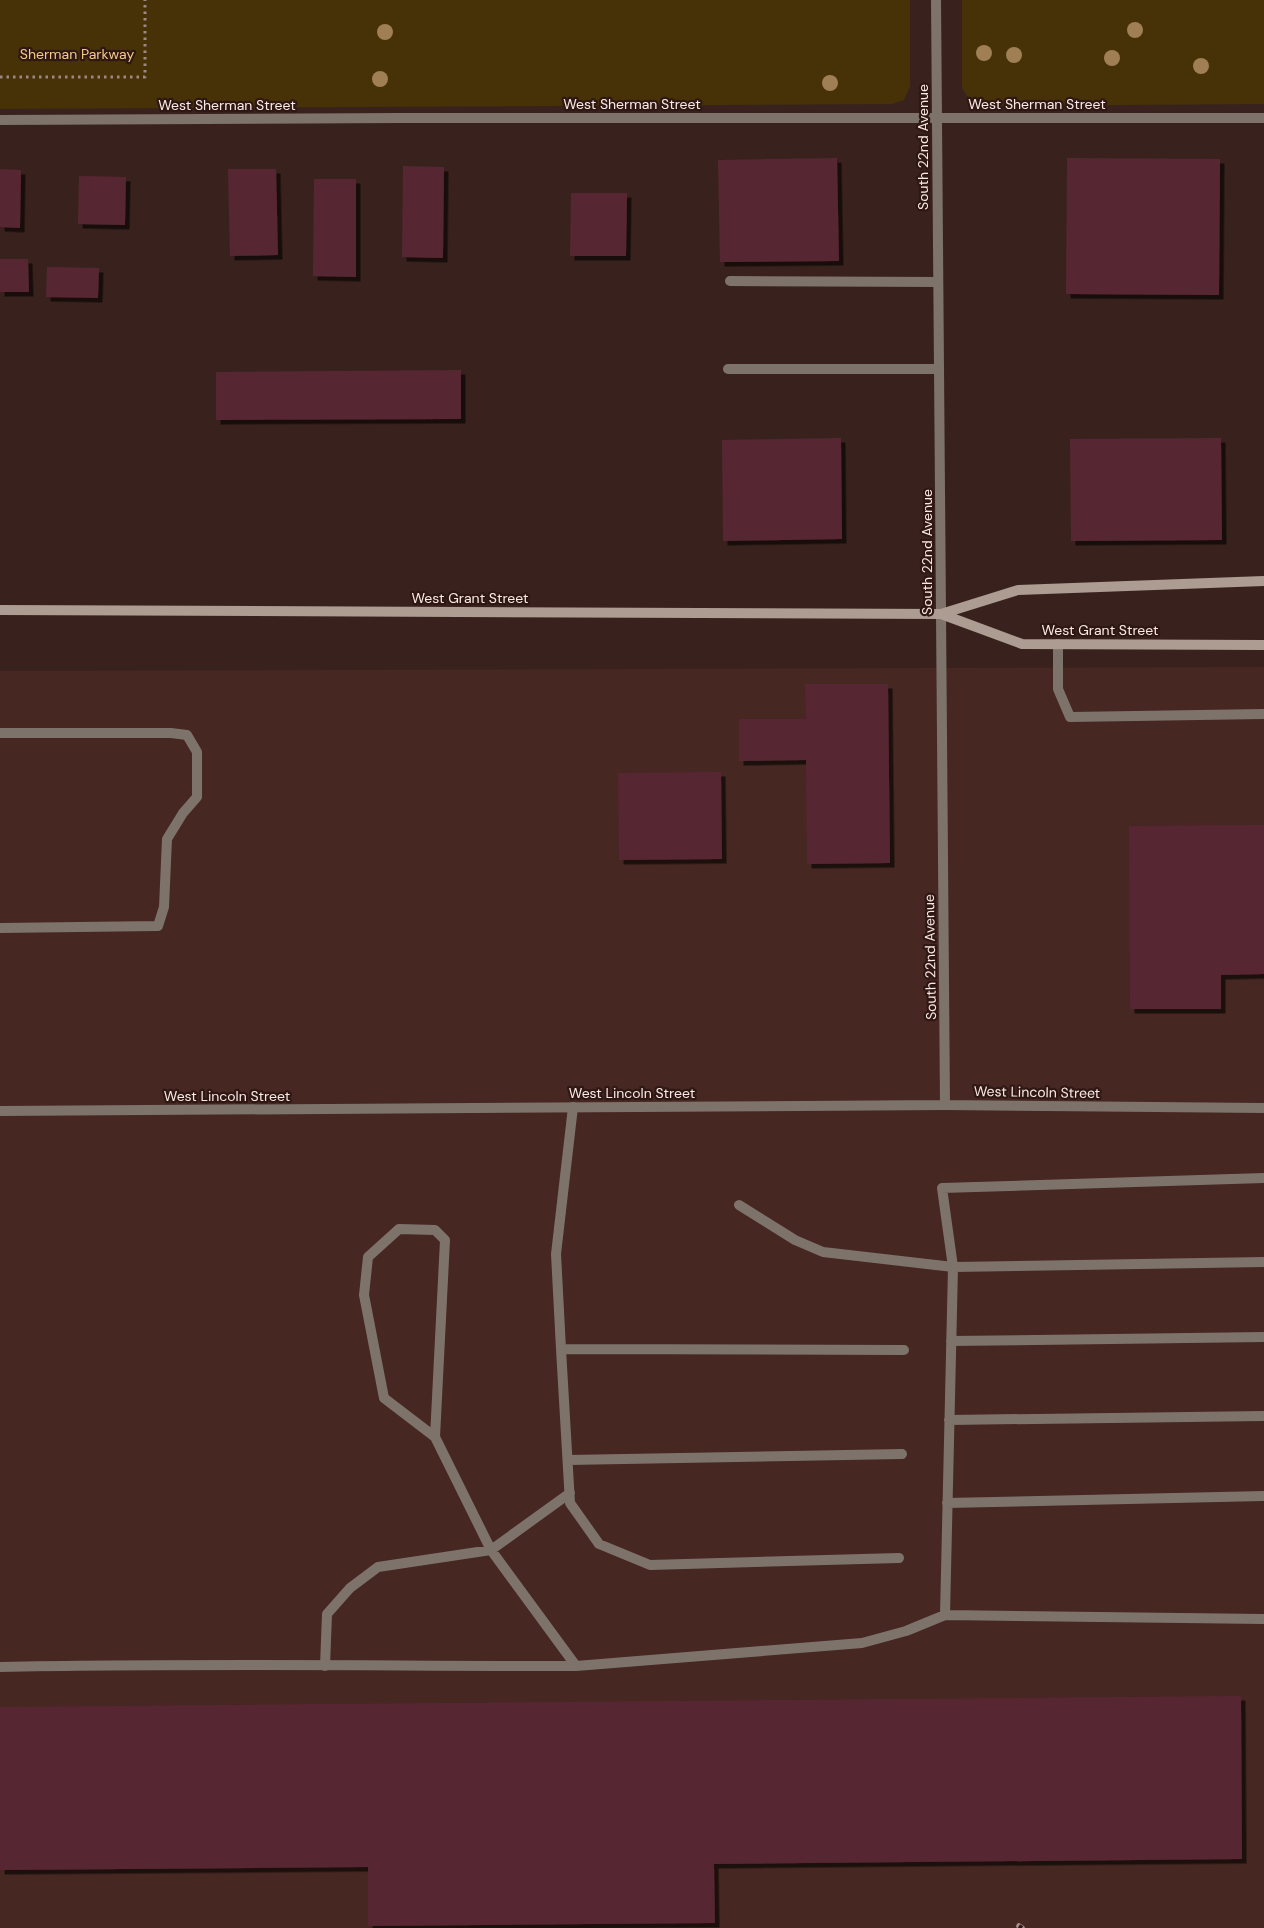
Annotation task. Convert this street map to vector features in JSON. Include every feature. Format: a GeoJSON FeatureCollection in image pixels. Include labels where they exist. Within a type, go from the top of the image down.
{"type":"FeatureCollection","features":[{"type":"Feature","properties":{"kind":"main road","name":"West Grant Street"},"geometry":{"type":"LineString","coordinates":[[0,610],[941,614],[1018,590],[1264,581]]}},
{"type":"Feature","properties":{"kind":"main road","name":"West Grant Street"},"geometry":{"type":"LineString","coordinates":[[941,614],[1022,644],[1264,645]]}},
{"type":"Feature","properties":{"kind":"street","name":"South 22nd Avenue"},"geometry":{"type":"LineString","coordinates":[[936,0],[945,1105]]}},
{"type":"Feature","properties":{"kind":"street","name":"West Sherman Street"},"geometry":{"type":"LineString","coordinates":[[0,120],[1264,118]]}},
{"type":"Feature","properties":{"kind":"street"},"geometry":{"type":"LineString","coordinates":[[730,282],[938,282]]}},
{"type":"Feature","properties":{"kind":"street"},"geometry":{"type":"LineString","coordinates":[[728,368],[939,369]]}},
{"type":"Feature","properties":{"kind":"street"},"geometry":{"type":"LineString","coordinates":[[1058,644],[1058,688],[1070,717],[1264,714]]}},
{"type":"Feature","properties":{"kind":"street"},"geometry":{"type":"LineString","coordinates":[[0,733],[171,733],[187,735],[197,752],[197,797],[183,813],[167,839],[164,907],[158,926],[0,928]]}},
{"type":"Feature","properties":{"kind":"street","name":"West Lincoln Street"},"geometry":{"type":"LineString","coordinates":[[0,1111],[945,1105],[1264,1108]]}},
{"type":"Feature","properties":{"kind":"street"},"geometry":{"type":"LineString","coordinates":[[573,1107],[556,1254],[570,1503],[599,1544],[650,1565],[899,1558]]}},
{"type":"Feature","properties":{"kind":"street"},"geometry":{"type":"LineString","coordinates":[[945,1615],[953,1267],[942,1188],[1264,1178]]}},
{"type":"Feature","properties":{"kind":"street"},"geometry":{"type":"LineString","coordinates":[[739,1205],[795,1240],[823,1252],[953,1267],[1264,1262]]}},
{"type":"Feature","properties":{"kind":"street"},"geometry":{"type":"LineString","coordinates":[[434,1437],[445,1240],[434,1230],[398,1229],[368,1257],[364,1295],[384,1398],[434,1437],[491,1550],[576,1666]]}},
{"type":"Feature","properties":{"kind":"street"},"geometry":{"type":"LineString","coordinates":[[951,1341],[1264,1337]]}},
{"type":"Feature","properties":{"kind":"street"},"geometry":{"type":"LineString","coordinates":[[561,1349],[904,1350]]}},
{"type":"Feature","properties":{"kind":"street"},"geometry":{"type":"LineString","coordinates":[[950,1420],[1264,1416]]}},
{"type":"Feature","properties":{"kind":"street"},"geometry":{"type":"LineString","coordinates":[[568,1460],[902,1454]]}},
{"type":"Feature","properties":{"kind":"street"},"geometry":{"type":"LineString","coordinates":[[325,1666],[327,1614],[350,1588],[378,1567],[491,1550],[570,1493]]}},
{"type":"Feature","properties":{"kind":"street"},"geometry":{"type":"LineString","coordinates":[[947,1503],[1264,1496]]}},
{"type":"Feature","properties":{"kind":"street"},"geometry":{"type":"LineString","coordinates":[[0,1667],[79,1665],[576,1666],[862,1643],[906,1631],[945,1615],[1264,1619]]}},
{"type":"Feature","properties":{"kind":"path"},"geometry":{"type":"LineString","coordinates":[[0,77],[145,77],[145,0]]}},
{"type":"Feature","properties":{"kind":"shaded area"},"geometry":{"type":"Polygon","coordinates":[[[1264,667],[1264,1928],[0,1928],[0,671],[1264,667]]]}},
{"type":"Feature","properties":{"kind":"green space","name":"Sherman Parkway"},"geometry":{"type":"Polygon","coordinates":[[[0,0],[910,0],[910,86],[904,100],[892,104],[0,109],[0,0]]]}},
{"type":"Feature","properties":{"kind":"green space"},"geometry":{"type":"Polygon","coordinates":[[[962,0],[1264,0],[1264,104],[982,106],[969,99],[962,88],[962,0]]]}},
{"type":"Feature","properties":{"kind":"building"},"geometry":{"type":"Polygon","coordinates":[[[837,158],[839,261],[720,262],[718,160],[837,158]]]}},
{"type":"Feature","properties":{"kind":"building"},"geometry":{"type":"Polygon","coordinates":[[[1067,158],[1220,159],[1219,295],[1066,294],[1067,158]]]}},
{"type":"Feature","properties":{"kind":"building"},"geometry":{"type":"Polygon","coordinates":[[[403,166],[444,167],[443,258],[402,257],[403,166]]]}},
{"type":"Feature","properties":{"kind":"building"},"geometry":{"type":"Polygon","coordinates":[[[0,169],[21,170],[20,228],[0,227],[0,169]]]}},
{"type":"Feature","properties":{"kind":"building"},"geometry":{"type":"Polygon","coordinates":[[[228,169],[276,169],[278,255],[230,256],[228,169]]]}},
{"type":"Feature","properties":{"kind":"building"},"geometry":{"type":"Polygon","coordinates":[[[79,176],[126,177],[125,225],[78,224],[79,176]]]}},
{"type":"Feature","properties":{"kind":"building"},"geometry":{"type":"Polygon","coordinates":[[[314,179],[356,179],[356,277],[313,276],[314,179]]]}},
{"type":"Feature","properties":{"kind":"building"},"geometry":{"type":"Polygon","coordinates":[[[571,193],[627,193],[626,256],[570,256],[571,193]]]}},
{"type":"Feature","properties":{"kind":"building"},"geometry":{"type":"Polygon","coordinates":[[[0,259],[28,259],[29,292],[0,292],[0,259]]]}},
{"type":"Feature","properties":{"kind":"building"},"geometry":{"type":"Polygon","coordinates":[[[47,267],[99,268],[98,298],[46,297],[47,267]]]}},
{"type":"Feature","properties":{"kind":"building"},"geometry":{"type":"Polygon","coordinates":[[[461,370],[461,419],[216,420],[216,372],[461,370]]]}},
{"type":"Feature","properties":{"kind":"building"},"geometry":{"type":"Polygon","coordinates":[[[841,438],[842,539],[723,541],[722,440],[841,438]]]}},
{"type":"Feature","properties":{"kind":"building"},"geometry":{"type":"Polygon","coordinates":[[[1221,438],[1222,540],[1071,541],[1070,439],[1221,438]]]}},
{"type":"Feature","properties":{"kind":"building"},"geometry":{"type":"Polygon","coordinates":[[[805,684],[888,684],[890,863],[807,864],[806,760],[739,761],[739,719],[806,719],[805,684]]]}},
{"type":"Feature","properties":{"kind":"building"},"geometry":{"type":"Polygon","coordinates":[[[721,772],[722,859],[619,860],[618,773],[721,772]]]}},
{"type":"Feature","properties":{"kind":"building"},"geometry":{"type":"Polygon","coordinates":[[[1264,825],[1264,974],[1221,975],[1221,1009],[1130,1009],[1129,826],[1264,825]]]}},
{"type":"Feature","properties":{"kind":"building"},"geometry":{"type":"Polygon","coordinates":[[[1241,1696],[1242,1859],[714,1864],[715,1923],[368,1926],[368,1867],[0,1870],[0,1707],[1241,1696]]]}}]}
